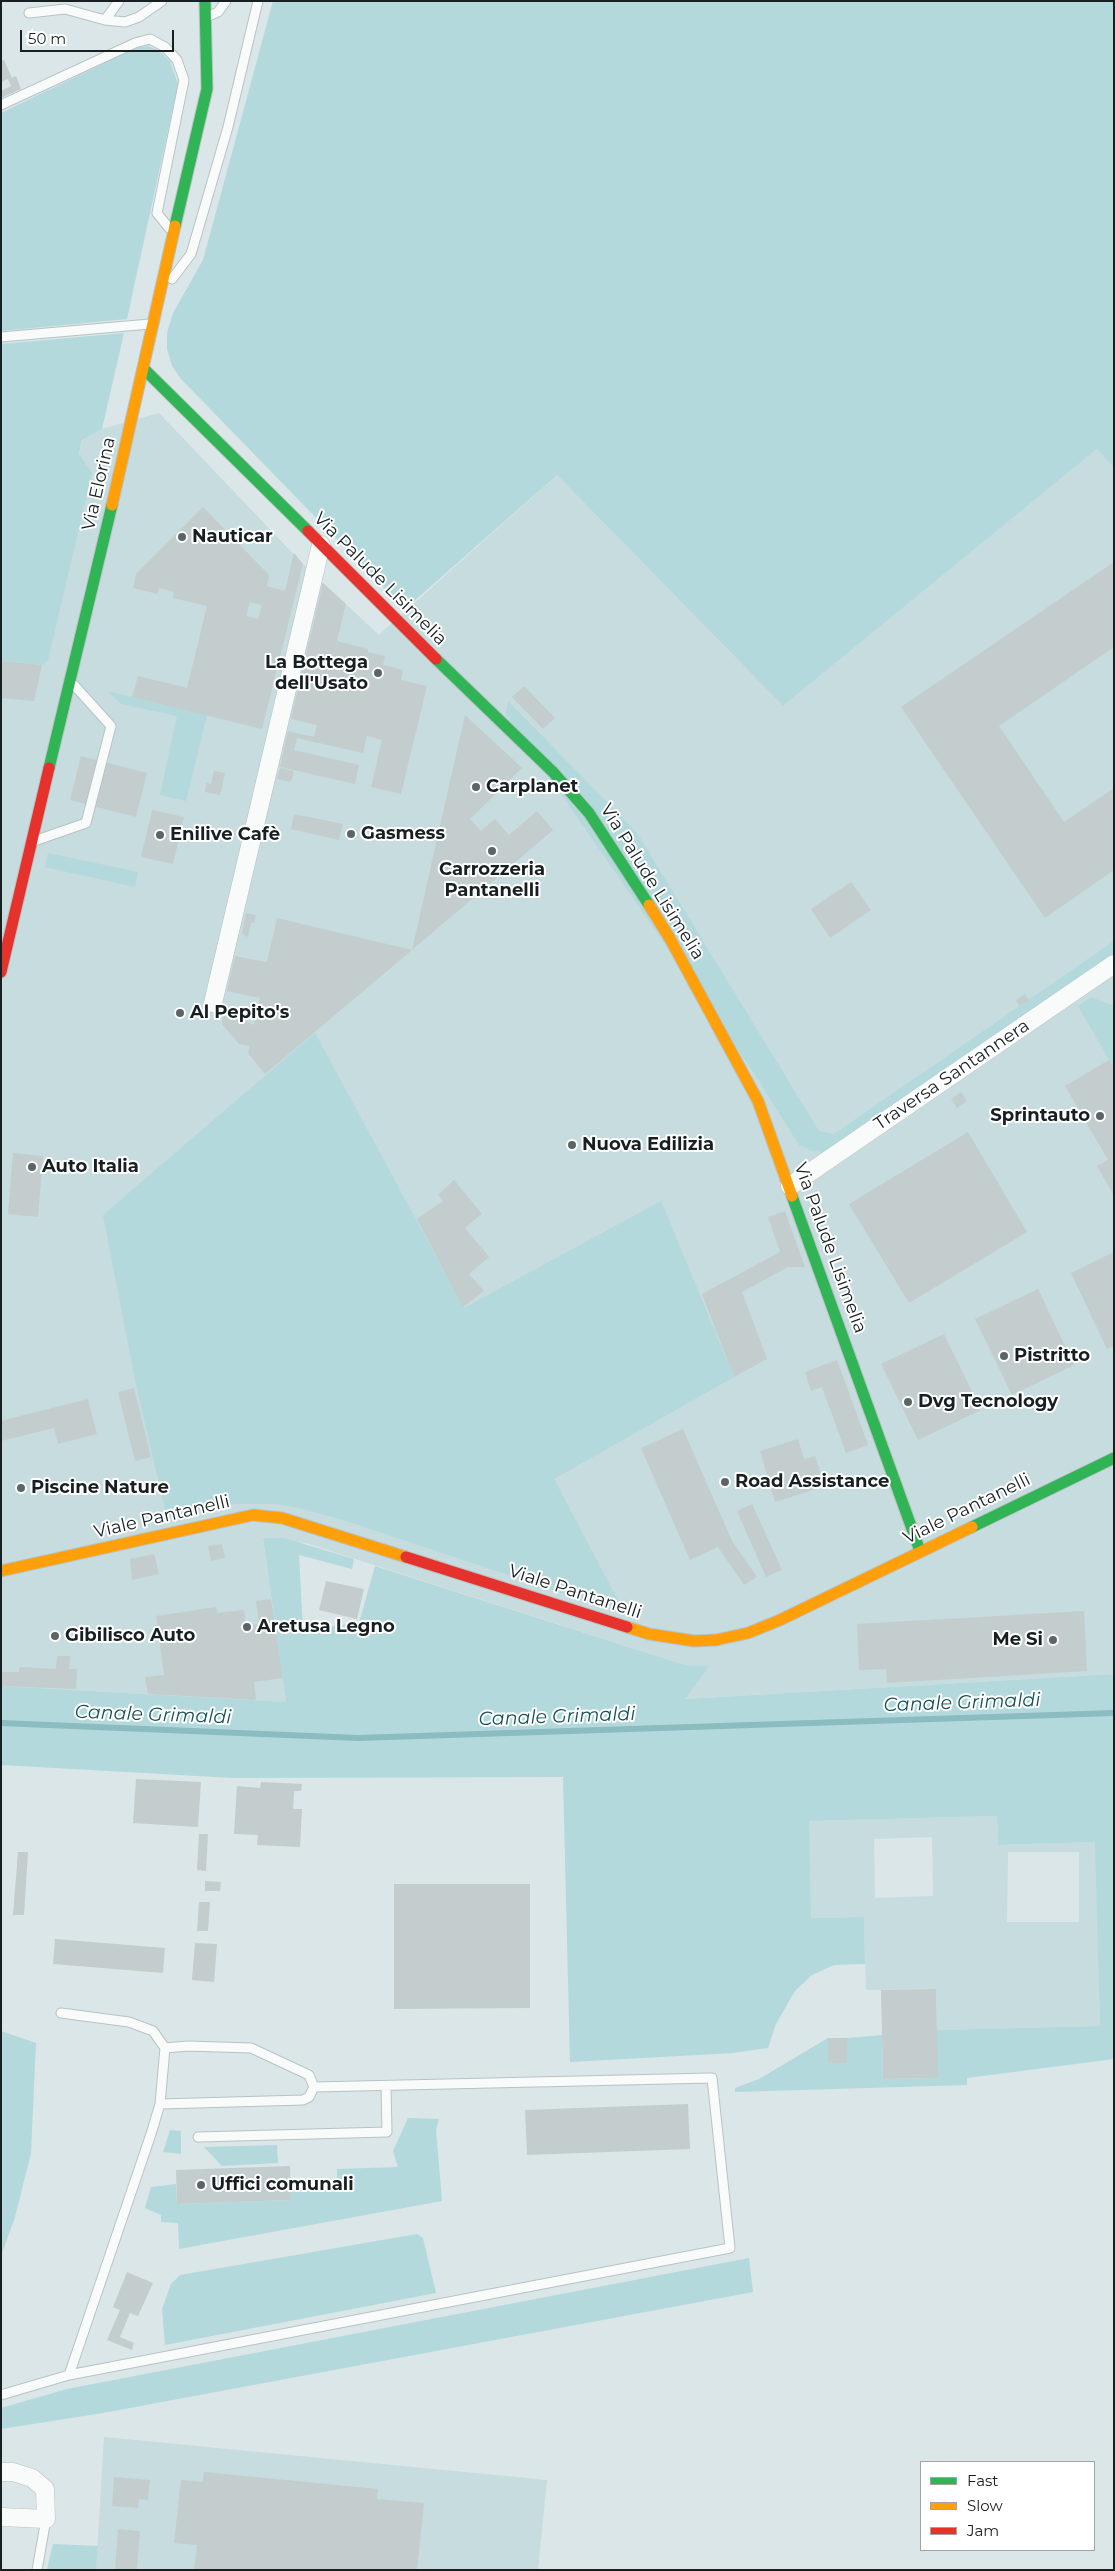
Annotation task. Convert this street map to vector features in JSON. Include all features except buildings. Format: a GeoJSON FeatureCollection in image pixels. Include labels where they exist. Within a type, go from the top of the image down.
{"type":"FeatureCollection","features":[{"type":"Feature","properties":{"kind":"street","name":"Via Elorina"},"geometry":{"type":"LineString","coordinates":[[1,972],[144,369],[158,297],[207,89],[207,17],[205,1]]}},
{"type":"Feature","properties":{"kind":"street","name":"Via Palude Lisimelia"},"geometry":{"type":"LineString","coordinates":[[144,369],[554,772],[589,814],[669,937],[758,1101],[920,1551]]}},
{"type":"Feature","properties":{"kind":"street"},"geometry":{"type":"LineString","coordinates":[[213,1003],[321,545]]}},
{"type":"Feature","properties":{"kind":"street","name":"Traversa Santannera"},"geometry":{"type":"LineString","coordinates":[[790,1186],[1114,964]]}},
{"type":"Feature","properties":{"kind":"street","name":"Viale Pantanelli"},"geometry":{"type":"LineString","coordinates":[[1,1571],[236,1517],[253,1515],[282,1518],[649,1634],[694,1642],[716,1640],[748,1633],[780,1620],[1114,1458]]}},
{"type":"Feature","properties":{"kind":"street"},"geometry":{"type":"LineString","coordinates":[[1,2472],[13,2472],[32,2478],[45,2489],[46,2519],[1,2517]]}},
{"type":"Feature","properties":{"kind":"lane"},"geometry":{"type":"LineString","coordinates":[[105,20],[119,1]]}},
{"type":"Feature","properties":{"kind":"lane"},"geometry":{"type":"LineString","coordinates":[[29,14],[65,9],[105,20],[125,22],[139,17],[162,1]]}},
{"type":"Feature","properties":{"kind":"lane"},"geometry":{"type":"LineString","coordinates":[[207,17],[218,12],[226,1]]}},
{"type":"Feature","properties":{"kind":"lane"},"geometry":{"type":"LineString","coordinates":[[158,297],[191,254],[228,127],[258,1]]}},
{"type":"Feature","properties":{"kind":"lane"},"geometry":{"type":"LineString","coordinates":[[1,105],[135,43],[150,39],[165,47],[177,60],[184,80],[157,213],[173,234]]}},
{"type":"Feature","properties":{"kind":"lane"},"geometry":{"type":"LineString","coordinates":[[1,337],[152,324]]}},
{"type":"Feature","properties":{"kind":"lane"},"geometry":{"type":"LineString","coordinates":[[32,842],[86,823],[111,726],[70,681]]}},
{"type":"Feature","properties":{"kind":"lane"},"geometry":{"type":"LineString","coordinates":[[61,2013],[130,2022],[153,2031],[165,2048],[160,2104],[69,2375]]}},
{"type":"Feature","properties":{"kind":"lane"},"geometry":{"type":"LineString","coordinates":[[160,2104],[303,2100],[309,2097],[314,2087],[309,2075],[251,2048],[188,2046],[165,2048]]}},
{"type":"Feature","properties":{"kind":"lane"},"geometry":{"type":"LineString","coordinates":[[1,2395],[69,2375],[730,2248],[712,2078],[314,2087]]}},
{"type":"Feature","properties":{"kind":"lane"},"geometry":{"type":"LineString","coordinates":[[198,2137],[387,2132],[386,2086]]}},
{"type":"Feature","properties":{"kind":"lane"},"geometry":{"type":"LineString","coordinates":[[37,2570],[46,2519]]}},
{"type":"Feature","properties":{"kind":"shaded area"},"geometry":{"type":"Polygon","coordinates":[[[273,1],[1114,1],[1114,468],[1097,449],[783,706],[557,475],[412,603],[399,603],[181,379],[172,366],[167,349],[167,333],[173,313],[203,260],[273,1]]]}},
{"type":"Feature","properties":{"kind":"shaded area"},"geometry":{"type":"Polygon","coordinates":[[[148,46],[158,50],[170,61],[178,84],[127,319],[1,331],[1,113],[136,48],[148,46]]]}},
{"type":"Feature","properties":{"kind":"shaded area"},"geometry":{"type":"Polygon","coordinates":[[[124,333],[102,429],[82,440],[79,454],[92,473],[48,660],[42,665],[1,661],[1,344],[124,333]]]}},
{"type":"Feature","properties":{"kind":"shaded area"},"geometry":{"type":"Polygon","coordinates":[[[159,413],[303,564],[379,635],[557,475],[783,706],[1097,449],[1114,468],[1114,1674],[684,1699],[708,1666],[685,1665],[306,1543],[263,1539],[286,1702],[1,1686],[1,661],[42,665],[82,440],[102,429],[159,413]]]}},
{"type":"Feature","properties":{"kind":"shaded area"},"geometry":{"type":"Polygon","coordinates":[[[107,691],[207,715],[186,801],[160,795],[177,716],[121,704],[107,691]]]}},
{"type":"Feature","properties":{"kind":"shaded area"},"geometry":{"type":"Polygon","coordinates":[[[508,701],[637,833],[819,1131],[834,1134],[1114,941],[1114,954],[833,1148],[822,1152],[809,1150],[799,1145],[754,1073],[506,714],[508,701]]]}},
{"type":"Feature","properties":{"kind":"shaded area"},"geometry":{"type":"Polygon","coordinates":[[[48,853],[138,872],[135,887],[45,867],[48,853]]]}},
{"type":"Feature","properties":{"kind":"shaded area"},"geometry":{"type":"Polygon","coordinates":[[[1091,997],[1114,1006],[1114,1068],[1078,1006],[1091,997]]]}},
{"type":"Feature","properties":{"kind":"shaded area"},"geometry":{"type":"Polygon","coordinates":[[[315,1033],[464,1308],[661,1201],[734,1377],[554,1479],[620,1604],[598,1605],[340,1519],[278,1504],[233,1504],[167,1518],[136,1385],[103,1215],[315,1033]]]}},
{"type":"Feature","properties":{"kind":"shaded area"},"geometry":{"type":"Polygon","coordinates":[[[263,1538],[284,1538],[354,1559],[352,1569],[299,1555],[303,1630],[359,1623],[375,1566],[685,1665],[709,1666],[685,1699],[1114,1674],[1114,2059],[967,2078],[967,2085],[735,2092],[735,2088],[759,2079],[828,2038],[828,2063],[847,2063],[847,2038],[882,2035],[883,2079],[937,2078],[937,2030],[1100,2026],[1095,1842],[998,1845],[997,1816],[809,1821],[811,1918],[864,1917],[865,1964],[834,1965],[812,1975],[795,1991],[776,2024],[768,2048],[733,2053],[570,2062],[563,1777],[233,1778],[1,1765],[1,1686],[286,1702],[263,1538]]]}},
{"type":"Feature","properties":{"kind":"shaded area"},"geometry":{"type":"Polygon","coordinates":[[[997,1816],[998,1845],[1096,1842],[1100,2026],[937,2030],[936,1989],[866,1990],[864,1917],[811,1918],[808,1821],[997,1816]],[[932,1837],[874,1839],[875,1898],[933,1896],[932,1837]],[[1008,1852],[1007,1922],[1079,1922],[1079,1852],[1008,1852]]]}},
{"type":"Feature","properties":{"kind":"shaded area"},"geometry":{"type":"Polygon","coordinates":[[[1,2031],[36,2043],[31,2153],[15,2217],[1,2256],[1,2031]]]}},
{"type":"Feature","properties":{"kind":"shaded area"},"geometry":{"type":"Polygon","coordinates":[[[408,2118],[439,2119],[436,2130],[442,2201],[179,2249],[178,2223],[161,2222],[161,2215],[145,2208],[151,2187],[176,2184],[177,2204],[290,2200],[290,2190],[337,2188],[337,2169],[398,2167],[393,2151],[408,2118]]]}},
{"type":"Feature","properties":{"kind":"shaded area"},"geometry":{"type":"Polygon","coordinates":[[[170,2130],[181,2131],[181,2154],[163,2152],[170,2130]]]}},
{"type":"Feature","properties":{"kind":"shaded area"},"geometry":{"type":"Polygon","coordinates":[[[277,2145],[278,2163],[222,2166],[204,2147],[277,2145]]]}},
{"type":"Feature","properties":{"kind":"shaded area"},"geometry":{"type":"Polygon","coordinates":[[[417,2234],[423,2238],[436,2293],[165,2345],[162,2309],[171,2284],[180,2275],[417,2234]]]}},
{"type":"Feature","properties":{"kind":"shaded area"},"geometry":{"type":"Polygon","coordinates":[[[749,2258],[753,2292],[103,2413],[1,2429],[1,2408],[67,2389],[749,2258]]]}},
{"type":"Feature","properties":{"kind":"shaded area"},"geometry":{"type":"Polygon","coordinates":[[[104,2437],[547,2480],[538,2570],[96,2570],[104,2437]]]}},
{"type":"Feature","properties":{"kind":"shaded area"},"geometry":{"type":"Polygon","coordinates":[[[53,2544],[98,2546],[96,2570],[47,2570],[53,2544]]]}},
{"type":"Feature","properties":{"kind":"waterway","name":"Canale Grimaldi"},"geometry":{"type":"LineString","coordinates":[[1,1723],[358,1738],[1114,1713]]}},
{"type":"Feature","properties":{"kind":"traffic: fast"},"geometry":{"type":"LineString","coordinates":[[175,226],[207,89],[205,1]]}},
{"type":"Feature","properties":{"kind":"traffic: fast"},"geometry":{"type":"LineString","coordinates":[[144,369],[308,531]]}},
{"type":"Feature","properties":{"kind":"traffic: fast"},"geometry":{"type":"LineString","coordinates":[[49,768],[112,505]]}},
{"type":"Feature","properties":{"kind":"traffic: fast"},"geometry":{"type":"LineString","coordinates":[[436,659],[553,772],[589,813],[649,905]]}},
{"type":"Feature","properties":{"kind":"traffic: fast"},"geometry":{"type":"LineString","coordinates":[[792,1196],[920,1551]]}},
{"type":"Feature","properties":{"kind":"traffic: fast"},"geometry":{"type":"LineString","coordinates":[[972,1527],[1114,1458]]}},
{"type":"Feature","properties":{"kind":"traffic: slow"},"geometry":{"type":"LineString","coordinates":[[112,505],[175,226]]}},
{"type":"Feature","properties":{"kind":"traffic: slow"},"geometry":{"type":"LineString","coordinates":[[649,905],[669,937],[758,1101],[792,1196]]}},
{"type":"Feature","properties":{"kind":"traffic: slow"},"geometry":{"type":"LineString","coordinates":[[1,1571],[253,1515],[282,1518],[406,1557]]}},
{"type":"Feature","properties":{"kind":"traffic: slow"},"geometry":{"type":"LineString","coordinates":[[627,1627],[649,1634],[694,1641],[716,1640],[748,1633],[780,1620],[972,1527]]}},
{"type":"Feature","properties":{"kind":"traffic: jam"},"geometry":{"type":"LineString","coordinates":[[308,531],[436,659]]}},
{"type":"Feature","properties":{"kind":"traffic: jam"},"geometry":{"type":"LineString","coordinates":[[1,972],[49,768]]}},
{"type":"Feature","properties":{"kind":"traffic: jam"},"geometry":{"type":"LineString","coordinates":[[406,1557],[627,1627]]}},
{"type":"Feature","properties":{"kind":"place","name":"Nauticar"},"geometry":{"type":"Point","coordinates":[182,537]}},
{"type":"Feature","properties":{"kind":"place","name":"La Bottega dell'Usato"},"geometry":{"type":"Point","coordinates":[378,673]}},
{"type":"Feature","properties":{"kind":"place","name":"Carplanet"},"geometry":{"type":"Point","coordinates":[476,787]}},
{"type":"Feature","properties":{"kind":"place","name":"Gasmess"},"geometry":{"type":"Point","coordinates":[351,834]}},
{"type":"Feature","properties":{"kind":"place","name":"Enilive Cafè"},"geometry":{"type":"Point","coordinates":[160,835]}},
{"type":"Feature","properties":{"kind":"place","name":"Carrozzeria Pantanelli"},"geometry":{"type":"Point","coordinates":[492,851]}},
{"type":"Feature","properties":{"kind":"place","name":"Al Pepito's"},"geometry":{"type":"Point","coordinates":[180,1013]}},
{"type":"Feature","properties":{"kind":"place","name":"Sprintauto"},"geometry":{"type":"Point","coordinates":[1100,1116]}},
{"type":"Feature","properties":{"kind":"place","name":"Nuova Edilizia"},"geometry":{"type":"Point","coordinates":[572,1145]}},
{"type":"Feature","properties":{"kind":"place","name":"Auto Italia"},"geometry":{"type":"Point","coordinates":[32,1167]}},
{"type":"Feature","properties":{"kind":"place","name":"Pistritto"},"geometry":{"type":"Point","coordinates":[1004,1356]}},
{"type":"Feature","properties":{"kind":"place","name":"Dvg Tecnology"},"geometry":{"type":"Point","coordinates":[908,1402]}},
{"type":"Feature","properties":{"kind":"place","name":"Road Assistance"},"geometry":{"type":"Point","coordinates":[725,1482]}},
{"type":"Feature","properties":{"kind":"place","name":"Piscine Nature"},"geometry":{"type":"Point","coordinates":[21,1488]}},
{"type":"Feature","properties":{"kind":"place","name":"Aretusa Legno"},"geometry":{"type":"Point","coordinates":[247,1627]}},
{"type":"Feature","properties":{"kind":"place","name":"Gibilisco Auto"},"geometry":{"type":"Point","coordinates":[55,1636]}},
{"type":"Feature","properties":{"kind":"place","name":"Me Si"},"geometry":{"type":"Point","coordinates":[1053,1640]}},
{"type":"Feature","properties":{"kind":"place","name":"Uffici comunali"},"geometry":{"type":"Point","coordinates":[201,2185]}}]}
